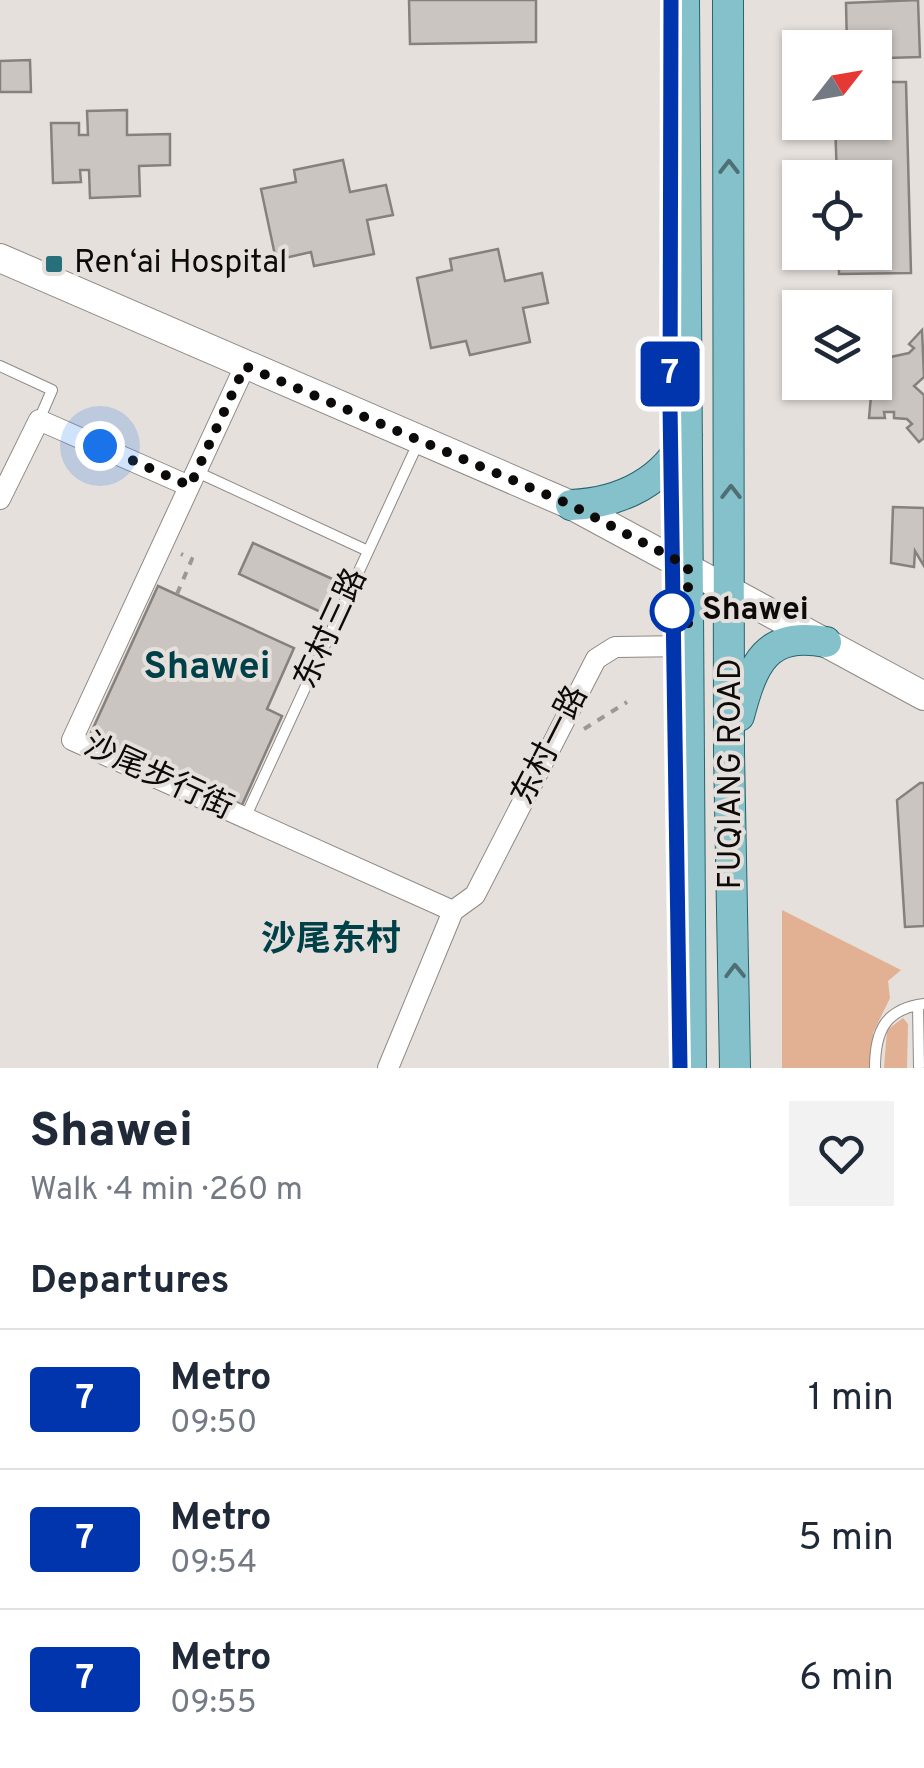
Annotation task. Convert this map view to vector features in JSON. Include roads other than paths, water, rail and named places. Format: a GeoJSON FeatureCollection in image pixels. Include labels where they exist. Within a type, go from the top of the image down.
{"type":"FeatureCollection","features":[{"type":"Feature","properties":{"kind":"main road","name":"FUQIANG ROAD"},"geometry":{"type":"LineString","coordinates":[[684,0],[691,1068]]}},
{"type":"Feature","properties":{"kind":"main road","name":"FUQIANG ROAD"},"geometry":{"type":"LineString","coordinates":[[728,0],[735,1068]]}},
{"type":"Feature","properties":{"kind":"main road"},"geometry":{"type":"LineString","coordinates":[[686,270],[730,269]]}},
{"type":"Feature","properties":{"kind":"main road"},"geometry":{"type":"LineString","coordinates":[[571,505],[610,500],[641,486],[678,456],[687,435]]}},
{"type":"Feature","properties":{"kind":"main road"},"geometry":{"type":"LineString","coordinates":[[730,752],[746,688],[769,650],[791,638],[826,642]]}},
{"type":"Feature","properties":{"kind":"street"},"geometry":{"type":"LineString","coordinates":[[0,258],[571,505],[924,696]]}},
{"type":"Feature","properties":{"kind":"street","name":"沙尾步行街"},"geometry":{"type":"LineString","coordinates":[[245,366],[193,478],[137,615],[72,740],[453,911]]}},
{"type":"Feature","properties":{"kind":"street"},"geometry":{"type":"LineString","coordinates":[[0,499],[40,420],[193,478]]}},
{"type":"Feature","properties":{"kind":"street","name":"东村一路"},"geometry":{"type":"LineString","coordinates":[[388,1068],[453,911],[475,895],[596,659],[615,647],[688,646]]}},
{"type":"Feature","properties":{"kind":"lane"},"geometry":{"type":"LineString","coordinates":[[0,366],[52,390],[40,420]]}},
{"type":"Feature","properties":{"kind":"lane","name":"东村三路"},"geometry":{"type":"LineString","coordinates":[[245,818],[419,440]]}},
{"type":"Feature","properties":{"kind":"lane"},"geometry":{"type":"LineString","coordinates":[[193,478],[368,551]]}},
{"type":"Feature","properties":{"kind":"lane"},"geometry":{"type":"LineString","coordinates":[[875,1068],[882,1025],[900,1008],[921,1004],[919,1066]]}},
{"type":"Feature","properties":{"kind":"metro line","name":"7"},"geometry":{"type":"LineString","coordinates":[[671,0],[670,405],[680,1068]]}},
{"type":"Feature","properties":{"kind":"place","name":"Ren‘ai Hospital"},"geometry":{"type":"Point","coordinates":[54,264]}},
{"type":"Feature","properties":{"kind":"place","name":"Shawei"},"geometry":{"type":"Point","coordinates":[672,611]}},
{"type":"Feature","properties":{"kind":"district","name":"Shawei"},"geometry":{"type":"Point","coordinates":[207,668]}},
{"type":"Feature","properties":{"kind":"district","name":"沙尾东村"},"geometry":{"type":"Point","coordinates":[331,941]}}]}
